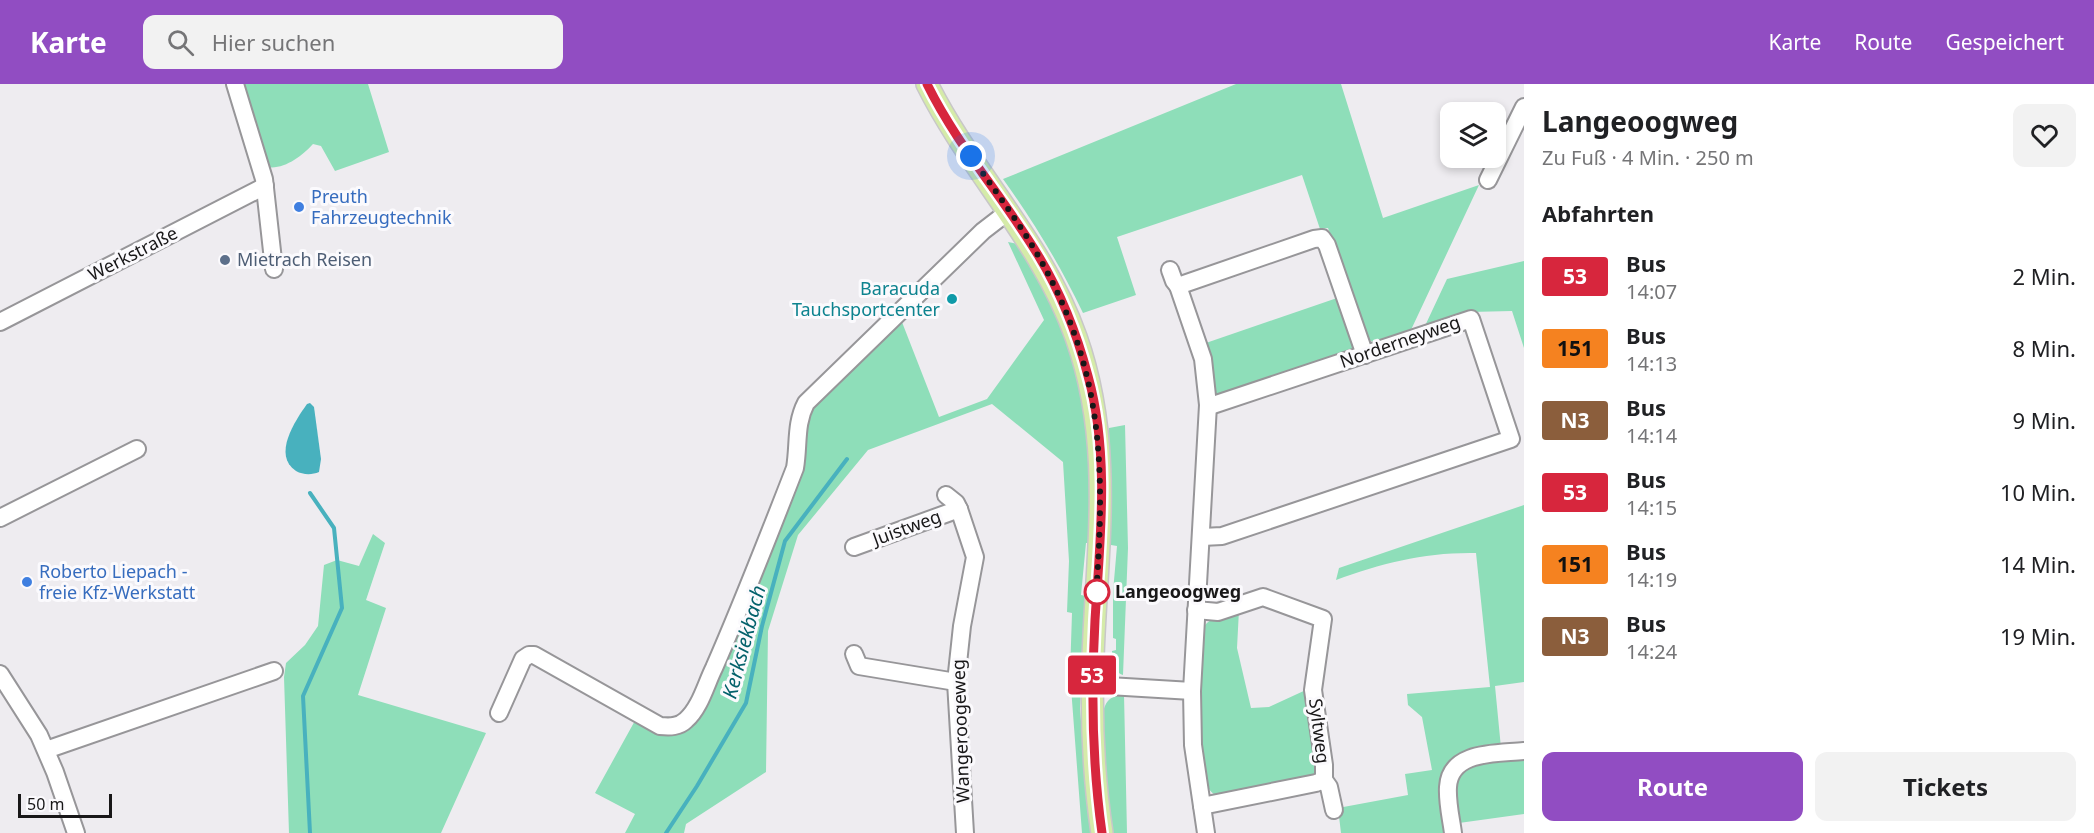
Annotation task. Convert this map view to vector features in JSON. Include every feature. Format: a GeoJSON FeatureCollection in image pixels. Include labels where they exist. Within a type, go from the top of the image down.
{"type":"FeatureCollection","features":[{"type":"Feature","properties":{"kind":"main road"},"geometry":{"type":"LineString","coordinates":[[927,84],[957,137],[1039,257],[1065,308],[1089,378],[1096,416],[1101,471],[1100,549],[1092,685],[1095,774],[1102,833]]}},
{"type":"Feature","properties":{"kind":"street"},"geometry":{"type":"LineString","coordinates":[[235,84],[265,186],[274,269]]}},
{"type":"Feature","properties":{"kind":"street"},"geometry":{"type":"LineString","coordinates":[[1488,180],[1524,107]]}},
{"type":"Feature","properties":{"kind":"street","name":"Werkstraße"},"geometry":{"type":"LineString","coordinates":[[0,322],[265,186]]}},
{"type":"Feature","properties":{"kind":"street"},"geometry":{"type":"LineString","coordinates":[[499,713],[523,659],[534,655],[660,726],[671,727],[685,722],[700,699],[735,621],[795,468],[798,426],[806,403],[983,231],[1009,211]]}},
{"type":"Feature","properties":{"kind":"street"},"geometry":{"type":"LineString","coordinates":[[1178,286],[1314,238],[1322,238],[1327,245],[1365,355]]}},
{"type":"Feature","properties":{"kind":"street"},"geometry":{"type":"LineString","coordinates":[[1170,270],[1178,286],[1203,359],[1208,405],[1192,691],[1193,745],[1206,833]]}},
{"type":"Feature","properties":{"kind":"street","name":"Norderneyweg"},"geometry":{"type":"LineString","coordinates":[[1202,537],[1222,536],[1518,437],[1471,319],[1208,405]]}},
{"type":"Feature","properties":{"kind":"street"},"geometry":{"type":"LineString","coordinates":[[0,518],[137,449]]}},
{"type":"Feature","properties":{"kind":"street","name":"Wangeroogeweg"},"geometry":{"type":"LineString","coordinates":[[946,495],[956,503],[959,509],[975,557],[962,626],[956,682],[965,833]]}},
{"type":"Feature","properties":{"kind":"street","name":"Juistweg"},"geometry":{"type":"LineString","coordinates":[[854,547],[959,509]]}},
{"type":"Feature","properties":{"kind":"street","name":"Syltweg"},"geometry":{"type":"LineString","coordinates":[[1196,610],[1218,612],[1263,597],[1323,619],[1313,690],[1324,765],[1324,780],[1202,806]]}},
{"type":"Feature","properties":{"kind":"street"},"geometry":{"type":"LineString","coordinates":[[854,654],[859,666],[956,682]]}},
{"type":"Feature","properties":{"kind":"street"},"geometry":{"type":"LineString","coordinates":[[46,750],[274,671]]}},
{"type":"Feature","properties":{"kind":"street"},"geometry":{"type":"LineString","coordinates":[[0,675],[31,721],[46,750],[76,833]]}},
{"type":"Feature","properties":{"kind":"street"},"geometry":{"type":"LineString","coordinates":[[1092,685],[1192,691]]}},
{"type":"Feature","properties":{"kind":"street"},"geometry":{"type":"LineString","coordinates":[[1453,833],[1448,789],[1456,767],[1476,756],[1524,751]]}},
{"type":"Feature","properties":{"kind":"street"},"geometry":{"type":"LineString","coordinates":[[1324,780],[1329,787],[1334,810]]}},
{"type":"Feature","properties":{"kind":"green space"},"geometry":{"type":"Polygon","coordinates":[[[241,84],[368,84],[389,152],[335,171],[321,146],[313,144],[304,153],[286,164],[267,167],[241,84]]]}},
{"type":"Feature","properties":{"kind":"green space"},"geometry":{"type":"Polygon","coordinates":[[[1236,84],[1341,84],[1383,218],[1479,185],[1410,332],[1376,344],[1366,338],[1328,228],[1320,229],[1302,175],[1117,237],[1136,295],[1083,313],[1046,244],[1003,179],[1236,84]]]}},
{"type":"Feature","properties":{"kind":"green space"},"geometry":{"type":"Polygon","coordinates":[[[1008,242],[1023,245],[1072,348],[1091,445],[1090,543],[1086,543],[1081,595],[1086,596],[1080,708],[1092,833],[1082,833],[1070,674],[1072,613],[1067,612],[1069,561],[1063,462],[992,404],[868,450],[798,535],[768,631],[766,772],[686,824],[684,833],[625,833],[635,814],[595,793],[637,717],[676,729],[737,622],[804,415],[900,317],[939,417],[987,399],[1044,320],[1008,242]]]}},
{"type":"Feature","properties":{"kind":"green space"},"geometry":{"type":"Polygon","coordinates":[[[1524,261],[1524,348],[1512,311],[1470,312],[1424,328],[1447,279],[1524,261]]]}},
{"type":"Feature","properties":{"kind":"green space"},"geometry":{"type":"Polygon","coordinates":[[[1340,297],[1354,345],[1351,352],[1220,398],[1213,392],[1203,344],[1340,297]]]}},
{"type":"Feature","properties":{"kind":"green space"},"geometry":{"type":"Polygon","coordinates":[[[1125,425],[1128,548],[1123,675],[1113,665],[1112,658],[1112,651],[1116,650],[1116,639],[1113,638],[1113,592],[1117,546],[1111,545],[1109,428],[1125,425]]]}},
{"type":"Feature","properties":{"kind":"green space"},"geometry":{"type":"Polygon","coordinates":[[[1524,505],[1524,682],[1495,686],[1501,748],[1455,760],[1448,833],[1341,833],[1338,808],[1408,795],[1405,774],[1432,770],[1422,717],[1408,705],[1407,694],[1490,687],[1476,553],[1440,554],[1404,560],[1370,568],[1336,580],[1339,568],[1524,505]]]}},
{"type":"Feature","properties":{"kind":"green space"},"geometry":{"type":"Polygon","coordinates":[[[373,534],[385,543],[366,600],[386,608],[358,695],[486,733],[441,833],[289,833],[284,677],[286,663],[305,645],[318,626],[324,565],[337,560],[359,566],[373,534]]]}},
{"type":"Feature","properties":{"kind":"green space"},"geometry":{"type":"Polygon","coordinates":[[[1239,610],[1237,648],[1251,708],[1269,707],[1308,689],[1319,768],[1313,778],[1219,797],[1209,789],[1205,773],[1199,656],[1203,628],[1206,624],[1219,616],[1239,610]]]}},
{"type":"Feature","properties":{"kind":"green space"},"geometry":{"type":"Polygon","coordinates":[[[1124,694],[1127,833],[1111,833],[1104,767],[1103,715],[1110,699],[1124,694]]]}},
{"type":"Feature","properties":{"kind":"green space"},"geometry":{"type":"Polygon","coordinates":[[[1524,757],[1524,814],[1459,823],[1454,790],[1460,773],[1467,767],[1485,761],[1524,757]]]}},
{"type":"Feature","properties":{"kind":"water"},"geometry":{"type":"Polygon","coordinates":[[[310,403],[314,407],[321,459],[319,472],[307,474],[296,471],[289,464],[286,447],[292,428],[307,404],[310,403]]]}},
{"type":"Feature","properties":{"kind":"waterway","name":"Kerksiekbach"},"geometry":{"type":"LineString","coordinates":[[666,833],[746,703],[762,626],[785,541],[847,459]]}},
{"type":"Feature","properties":{"kind":"waterway"},"geometry":{"type":"LineString","coordinates":[[310,493],[334,528],[342,608],[303,696],[310,833]]}},
{"type":"Feature","properties":{"kind":"bus line","name":"53"},"geometry":{"type":"LineString","coordinates":[[927,84],[957,137],[1009,211],[1052,280],[1077,338],[1089,378],[1096,416],[1101,471],[1100,549],[1092,700],[1095,774],[1102,833]]}},
{"type":"Feature","properties":{"kind":"place","name":"Preuth Fahrzeugtechnik"},"geometry":{"type":"Point","coordinates":[299,207]}},
{"type":"Feature","properties":{"kind":"place","name":"Mietrach Reisen"},"geometry":{"type":"Point","coordinates":[225,260]}},
{"type":"Feature","properties":{"kind":"place","name":"Baracuda Tauchsportcenter"},"geometry":{"type":"Point","coordinates":[952,299]}},
{"type":"Feature","properties":{"kind":"place","name":"Roberto Liepach - freie Kfz-Werkstatt"},"geometry":{"type":"Point","coordinates":[27,582]}},
{"type":"Feature","properties":{"kind":"place","name":"Langeoogweg"},"geometry":{"type":"Point","coordinates":[1097,592]}},
{"type":"Feature","properties":{"kind":"route"},"geometry":{"type":"LineString","coordinates":[[971,156],[1029,241],[1052,280],[1077,338],[1089,378],[1096,416],[1101,471],[1100,549],[1096,596],[1097,592]]}}]}
